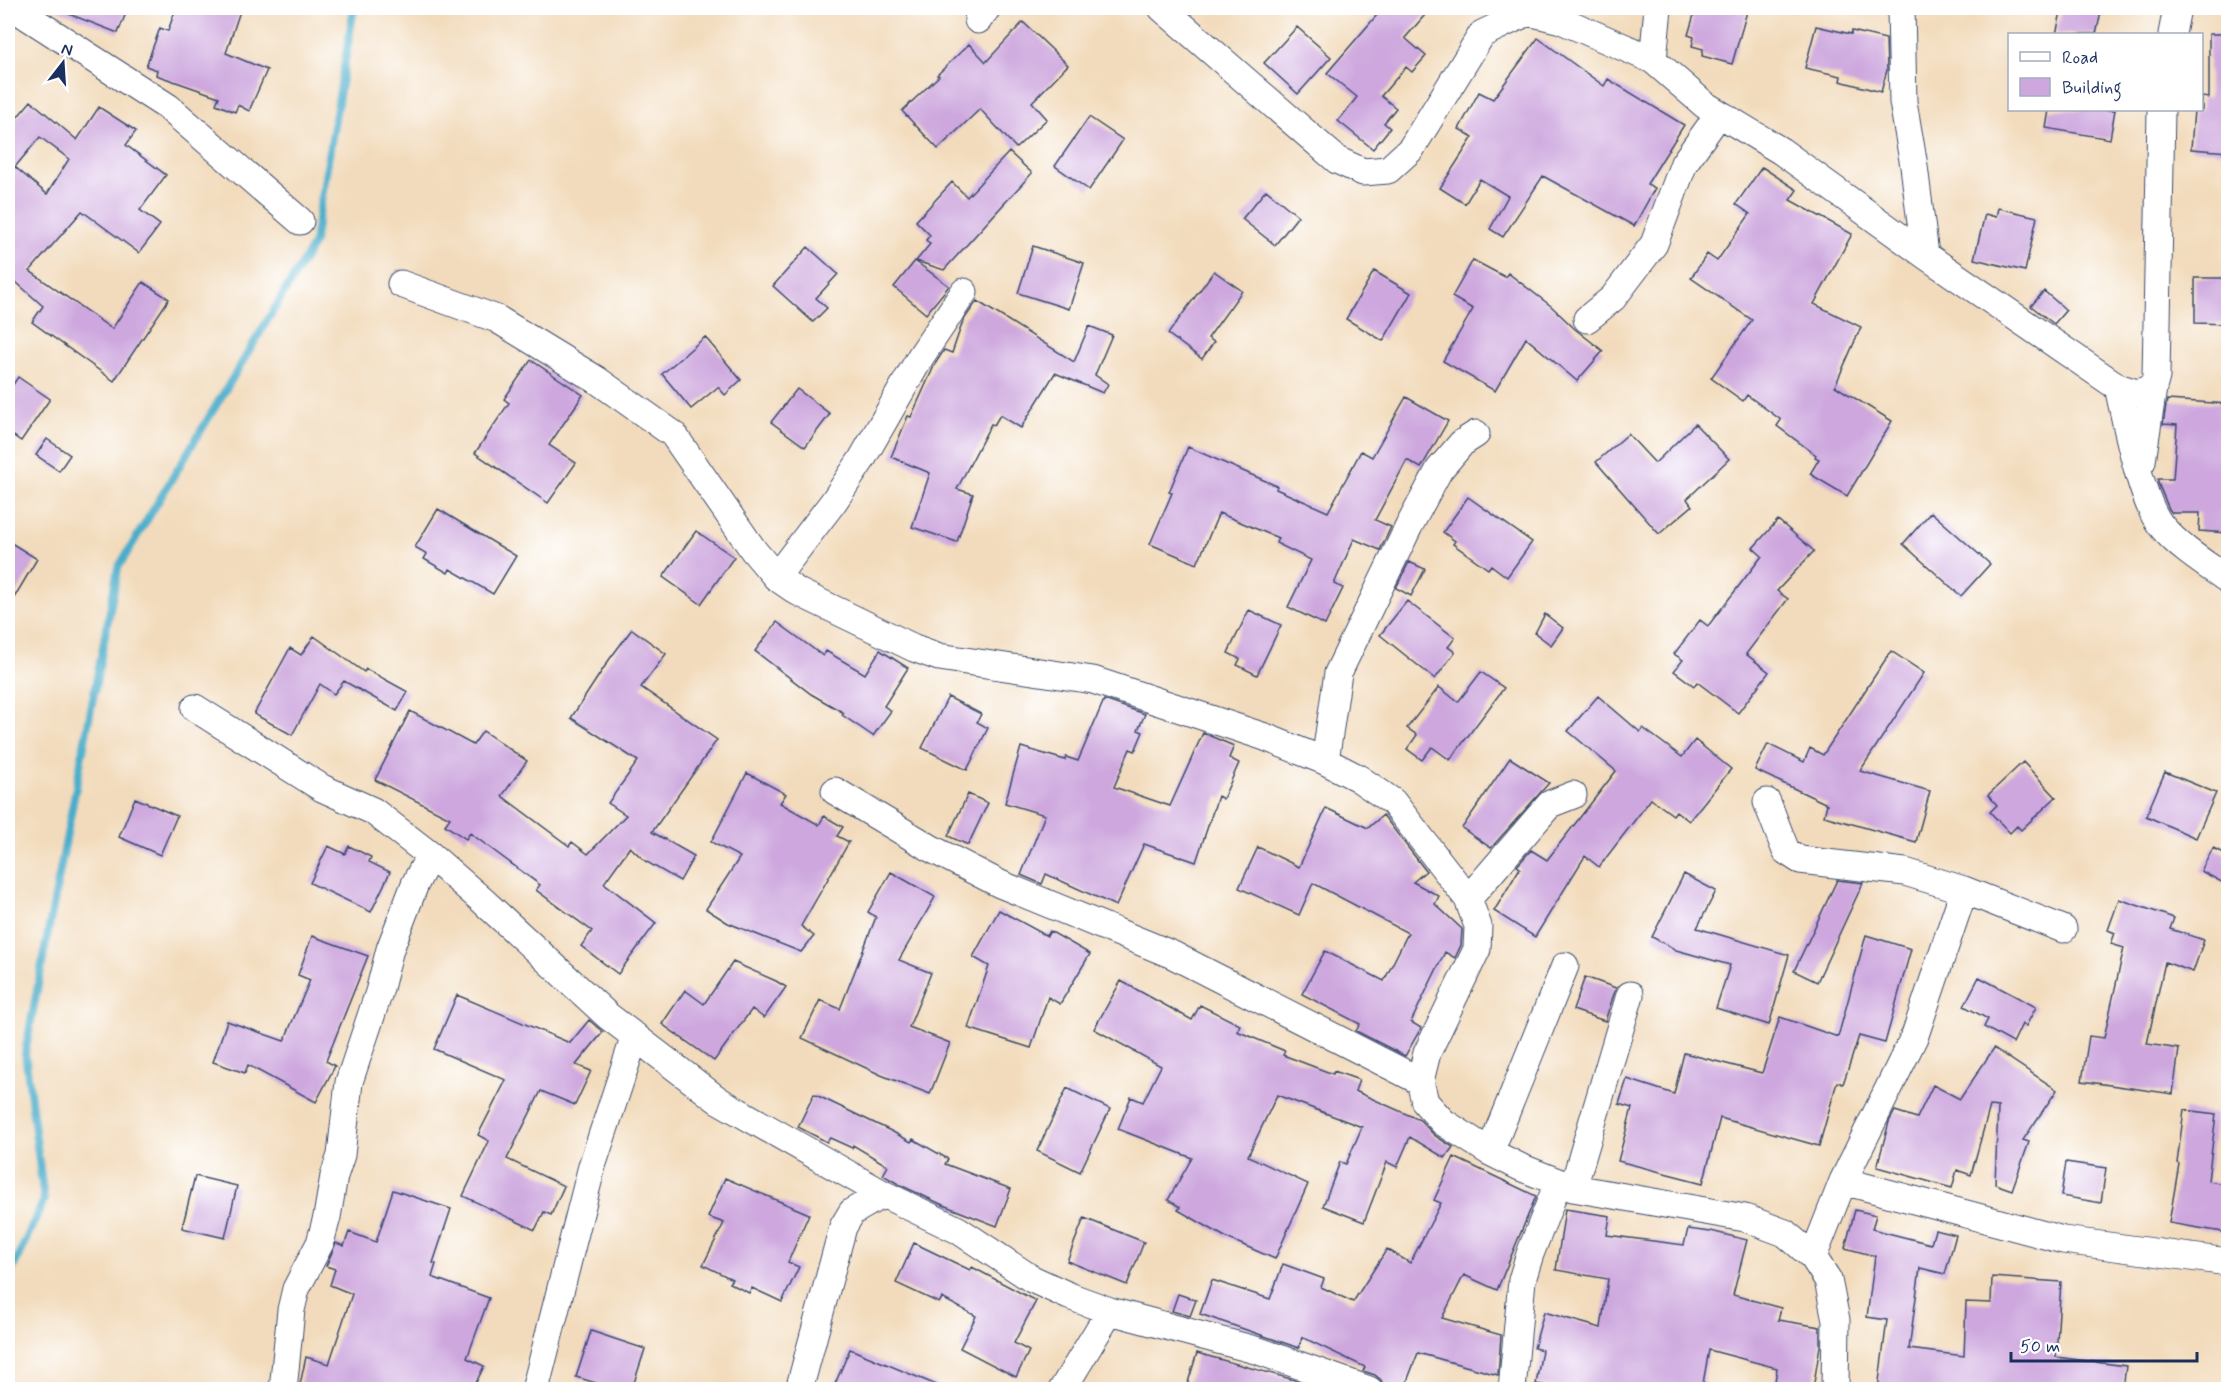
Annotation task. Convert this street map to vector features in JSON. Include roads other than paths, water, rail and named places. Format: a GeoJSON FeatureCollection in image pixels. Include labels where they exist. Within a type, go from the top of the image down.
{"type":"FeatureCollection","features":[{"type":"Feature","properties":{"kind":"street"},"geometry":{"type":"LineString","coordinates":[[14,8],[168,107],[300,220]]}},
{"type":"Feature","properties":{"kind":"street"},"geometry":{"type":"LineString","coordinates":[[1162,8],[1337,160],[1363,172],[1388,170],[1411,149],[1482,34],[1528,12],[1561,20],[1653,60],[1705,105],[1781,151],[1925,255],[2118,387],[2137,393],[2153,388]]}},
{"type":"Feature","properties":{"kind":"street"},"geometry":{"type":"LineString","coordinates":[[1653,60],[1658,8]]}},
{"type":"Feature","properties":{"kind":"street"},"geometry":{"type":"LineString","coordinates":[[1901,8],[1903,102],[1925,255]]}},
{"type":"Feature","properties":{"kind":"street"},"geometry":{"type":"LineString","coordinates":[[2172,33],[2177,8]]}},
{"type":"Feature","properties":{"kind":"street"},"geometry":{"type":"LineString","coordinates":[[2140,474],[2156,377],[2161,111]]}},
{"type":"Feature","properties":{"kind":"street"},"geometry":{"type":"LineString","coordinates":[[1587,319],[1613,298],[1654,244],[1683,163],[1719,114]]}},
{"type":"Feature","properties":{"kind":"street"},"geometry":{"type":"LineString","coordinates":[[401,284],[497,319],[597,380],[673,434],[754,551],[776,577],[798,592],[914,648],[939,657],[1094,680],[1265,737],[1325,761],[1358,778],[1393,802],[1468,899],[1478,926],[1477,949],[1427,1053],[1420,1081],[1425,1102],[1443,1122],[1490,1152],[1566,1186],[1745,1218],[1785,1233],[1813,1257],[1828,1280],[1836,1320],[1835,1389]]}},
{"type":"Feature","properties":{"kind":"street"},"geometry":{"type":"LineString","coordinates":[[776,577],[834,501],[862,459],[921,356],[964,292]]}},
{"type":"Feature","properties":{"kind":"street"},"geometry":{"type":"LineString","coordinates":[[2118,387],[2148,503],[2161,526],[2179,544],[2229,580]]}},
{"type":"Feature","properties":{"kind":"street"},"geometry":{"type":"LineString","coordinates":[[1325,761],[1338,674],[1409,526],[1439,471],[1462,443],[1476,435]]}},
{"type":"Feature","properties":{"kind":"street"},"geometry":{"type":"LineString","coordinates":[[195,708],[322,788],[373,811],[430,855],[608,1016],[718,1100],[883,1194],[958,1230],[1032,1279],[1110,1311],[1259,1351],[1369,1389]]}},
{"type":"Feature","properties":{"kind":"street"},"geometry":{"type":"LineString","coordinates":[[835,791],[932,849],[1000,884],[1173,955],[1420,1081]]}},
{"type":"Feature","properties":{"kind":"street"},"geometry":{"type":"LineString","coordinates":[[1468,899],[1550,804],[1573,795]]}},
{"type":"Feature","properties":{"kind":"street"},"geometry":{"type":"LineString","coordinates":[[1767,802],[1786,851],[1800,860],[1905,873],[1964,890],[2063,929]]}},
{"type":"Feature","properties":{"kind":"street"},"geometry":{"type":"LineString","coordinates":[[283,1389],[293,1299],[320,1243],[340,1155],[349,1082],[379,992],[390,949],[415,884],[430,855]]}},
{"type":"Feature","properties":{"kind":"street"},"geometry":{"type":"LineString","coordinates":[[1813,1257],[1843,1181],[1915,1035],[1964,890]]}},
{"type":"Feature","properties":{"kind":"street"},"geometry":{"type":"LineString","coordinates":[[1490,1152],[1565,966]]}},
{"type":"Feature","properties":{"kind":"street"},"geometry":{"type":"LineString","coordinates":[[1512,1389],[1522,1280],[1530,1254],[1566,1186],[1630,995]]}},
{"type":"Feature","properties":{"kind":"street"},"geometry":{"type":"LineString","coordinates":[[535,1389],[592,1166],[635,1036]]}},
{"type":"Feature","properties":{"kind":"street"},"geometry":{"type":"LineString","coordinates":[[1843,1181],[2062,1240],[2229,1262]]}},
{"type":"Feature","properties":{"kind":"street"},"geometry":{"type":"LineString","coordinates":[[799,1389],[843,1227],[852,1212],[883,1194]]}},
{"type":"Feature","properties":{"kind":"street"},"geometry":{"type":"LineString","coordinates":[[1062,1389],[1110,1311]]}},
{"type":"Feature","properties":{"kind":"waterway"},"geometry":{"type":"LineString","coordinates":[[8,1279],[44,1200],[25,1053],[118,568],[314,243],[354,8]]}}]}
